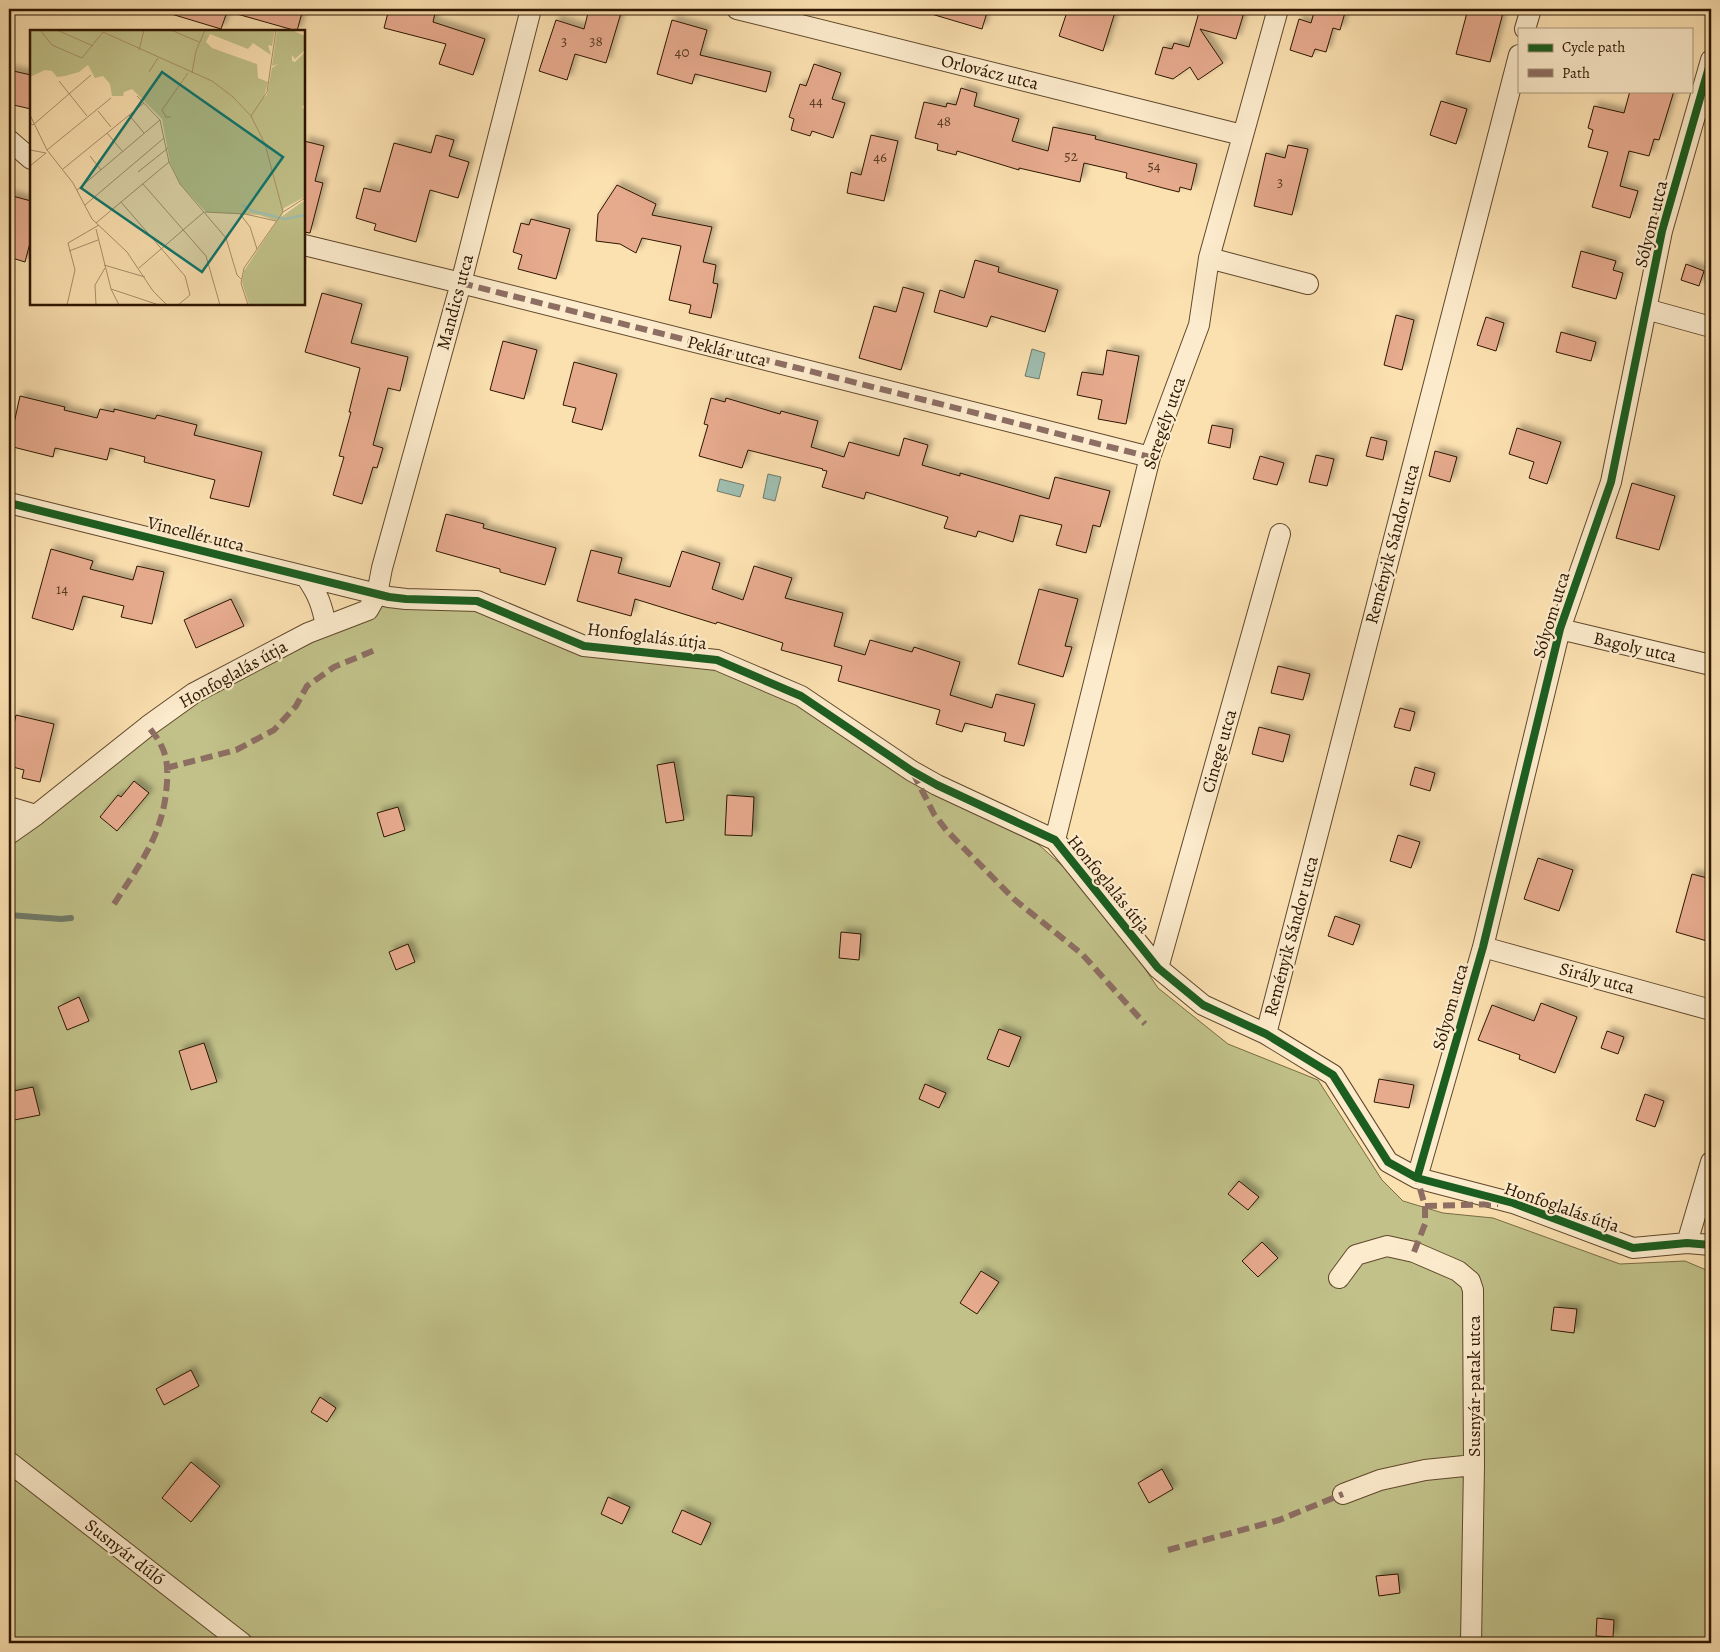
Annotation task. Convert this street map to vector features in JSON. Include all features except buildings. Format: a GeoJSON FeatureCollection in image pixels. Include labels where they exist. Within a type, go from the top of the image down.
{"type":"FeatureCollection","features":[{"type":"Feature","properties":{"kind":"street","name":"Mandics utca"},"geometry":{"type":"LineString","coordinates":[[377,594],[382,568],[461,283],[531,9]]}},
{"type":"Feature","properties":{"kind":"street","name":"Orlovácz utca"},"geometry":{"type":"LineString","coordinates":[[737,9],[1242,135]]}},
{"type":"Feature","properties":{"kind":"street","name":"Seregély utca"},"geometry":{"type":"LineString","coordinates":[[1055,840],[1150,457],[1199,325],[1209,258],[1278,9]]}},
{"type":"Feature","properties":{"kind":"street"},"geometry":{"type":"LineString","coordinates":[[1526,28],[1531,9]]}},
{"type":"Feature","properties":{"kind":"street","name":"Reményik Sándor utca"},"geometry":{"type":"LineString","coordinates":[[1266,1034],[1518,59]]}},
{"type":"Feature","properties":{"kind":"street","name":"Sólyom utca"},"geometry":{"type":"LineString","coordinates":[[1417,1178],[1483,947],[1560,629],[1611,482],[1662,231],[1711,60]]}},
{"type":"Feature","properties":{"kind":"street"},"geometry":{"type":"LineString","coordinates":[[9,140],[30,158]]}},
{"type":"Feature","properties":{"kind":"street","name":"Peklár utca"},"geometry":{"type":"LineString","coordinates":[[305,246],[461,283],[1150,457]]}},
{"type":"Feature","properties":{"kind":"street"},"geometry":{"type":"LineString","coordinates":[[1209,258],[1308,284]]}},
{"type":"Feature","properties":{"kind":"street"},"geometry":{"type":"LineString","coordinates":[[1646,309],[1711,327]]}},
{"type":"Feature","properties":{"kind":"street","name":"Vincellér utca"},"geometry":{"type":"LineString","coordinates":[[9,503],[377,594]]}},
{"type":"Feature","properties":{"kind":"street","name":"Cinege utca"},"geometry":{"type":"LineString","coordinates":[[1158,968],[1280,534]]}},
{"type":"Feature","properties":{"kind":"street"},"geometry":{"type":"LineString","coordinates":[[306,577],[317,592],[323,606],[326,626]]}},
{"type":"Feature","properties":{"kind":"street","name":"Honfoglalás útja"},"geometry":{"type":"LineString","coordinates":[[9,834],[36,815],[148,726],[194,693],[308,633],[368,610],[377,594],[406,599],[477,601],[584,646],[718,660],[802,696],[912,771],[937,785],[1055,840],[1158,968],[1203,1005],[1266,1034],[1333,1075],[1388,1162],[1417,1178],[1513,1203],[1633,1248],[1687,1243],[1711,1245]]}},
{"type":"Feature","properties":{"kind":"street","name":"Bagoly utca"},"geometry":{"type":"LineString","coordinates":[[1560,629],[1711,665]]}},
{"type":"Feature","properties":{"kind":"street"},"geometry":{"type":"LineString","coordinates":[[9,807],[36,815]]}},
{"type":"Feature","properties":{"kind":"street","name":"Sirály utca"},"geometry":{"type":"LineString","coordinates":[[1483,947],[1711,1010]]}},
{"type":"Feature","properties":{"kind":"street"},"geometry":{"type":"LineString","coordinates":[[1687,1243],[1711,1162]]}},
{"type":"Feature","properties":{"kind":"street","name":"Susnyár-patak utca"},"geometry":{"type":"LineString","coordinates":[[1339,1278],[1356,1255],[1387,1246],[1414,1252],[1464,1274],[1470,1281],[1473,1290],[1474,1465],[1471,1643]]}},
{"type":"Feature","properties":{"kind":"street","name":"Susnyár dűlő"},"geometry":{"type":"LineString","coordinates":[[9,1462],[242,1643]]}},
{"type":"Feature","properties":{"kind":"street"},"geometry":{"type":"LineString","coordinates":[[1343,1494],[1380,1480],[1426,1470],[1474,1465]]}},
{"type":"Feature","properties":{"kind":"green space"},"geometry":{"type":"Polygon","coordinates":[[[377,594],[477,601],[584,646],[717,660],[801,696],[933,791],[1038,844],[1097,897],[1158,988],[1228,1044],[1318,1080],[1382,1180],[1403,1201],[1443,1213],[1493,1218],[1620,1264],[1685,1261],[1711,1272],[1711,1643],[9,1643],[9,834],[148,726],[377,594]]]}},
{"type":"Feature","properties":{"kind":"shaded area"},"geometry":{"type":"Polygon","coordinates":[[[1032,349],[1045,353],[1039,379],[1025,376],[1032,349]]]}},
{"type":"Feature","properties":{"kind":"shaded area"},"geometry":{"type":"Polygon","coordinates":[[[768,474],[781,477],[775,501],[763,498],[768,474]]]}},
{"type":"Feature","properties":{"kind":"shaded area"},"geometry":{"type":"Polygon","coordinates":[[[720,479],[744,485],[740,497],[717,491],[720,479]]]}},
{"type":"Feature","properties":{"kind":"waterway"},"geometry":{"type":"LineString","coordinates":[[9,915],[71,918]]}},
{"type":"Feature","properties":{"kind":"marked path"},"geometry":{"type":"LineString","coordinates":[[461,283],[1150,457]]}},
{"type":"Feature","properties":{"kind":"marked path"},"geometry":{"type":"LineString","coordinates":[[166,768],[236,750],[274,730],[296,706],[307,686],[334,667],[375,650]]}},
{"type":"Feature","properties":{"kind":"marked path"},"geometry":{"type":"LineString","coordinates":[[114,904],[150,847],[165,800],[166,758],[160,742],[148,726]]}},
{"type":"Feature","properties":{"kind":"marked path"},"geometry":{"type":"LineString","coordinates":[[913,773],[934,814],[947,831],[1015,900],[1082,954],[1145,1024]]}},
{"type":"Feature","properties":{"kind":"marked path"},"geometry":{"type":"LineString","coordinates":[[1414,1252],[1425,1224],[1425,1206],[1417,1178]]}},
{"type":"Feature","properties":{"kind":"marked path"},"geometry":{"type":"LineString","coordinates":[[1425,1206],[1498,1204]]}},
{"type":"Feature","properties":{"kind":"marked path"},"geometry":{"type":"LineString","coordinates":[[1168,1550],[1279,1520],[1343,1494]]}},
{"type":"Feature","properties":{"kind":"cycle path"},"geometry":{"type":"LineString","coordinates":[[1417,1178],[1483,947],[1560,629],[1611,482],[1662,231],[1711,60]]}},
{"type":"Feature","properties":{"kind":"cycle path"},"geometry":{"type":"LineString","coordinates":[[9,503],[389,597],[477,601],[584,646],[717,660],[801,696],[912,771],[937,785],[1055,840],[1158,968],[1203,1005],[1266,1034],[1333,1075],[1388,1162],[1417,1178],[1513,1203],[1633,1248],[1687,1243],[1711,1245]]}}]}
